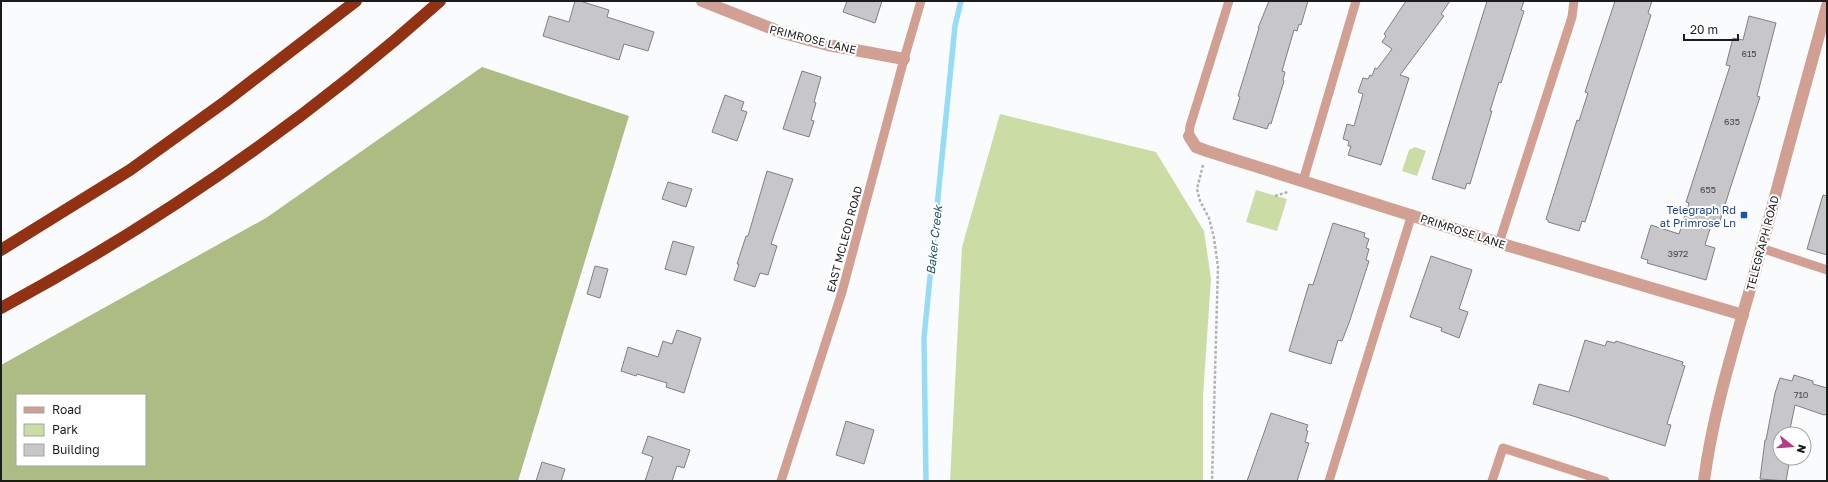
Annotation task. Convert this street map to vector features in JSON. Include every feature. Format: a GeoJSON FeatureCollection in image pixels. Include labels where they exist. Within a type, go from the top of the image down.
{"type":"FeatureCollection","features":[{"type":"Feature","properties":{"kind":"highway"},"geometry":{"type":"LineString","coordinates":[[1,250],[130,170],[226,101],[356,1]]}},
{"type":"Feature","properties":{"kind":"highway"},"geometry":{"type":"LineString","coordinates":[[1,308],[102,250],[164,211],[221,172],[334,90],[440,1]]}},
{"type":"Feature","properties":{"kind":"street","name":"PRIMROSE LANE"},"geometry":{"type":"LineString","coordinates":[[702,1],[783,33],[828,45],[904,59]]}},
{"type":"Feature","properties":{"kind":"street","name":"TELEGRAPH ROAD"},"geometry":{"type":"LineString","coordinates":[[1704,481],[1707,459],[1720,398],[1802,93],[1827,6]]}},
{"type":"Feature","properties":{"kind":"street","name":"PRIMROSE LANE"},"geometry":{"type":"LineString","coordinates":[[1189,136],[1196,147],[1207,151],[1412,214],[1499,243],[1742,315]]}},
{"type":"Feature","properties":{"kind":"lane","name":"EAST MCLEOD ROAD"},"geometry":{"type":"LineString","coordinates":[[781,481],[842,292],[904,59],[921,1]]}},
{"type":"Feature","properties":{"kind":"lane"},"geometry":{"type":"LineString","coordinates":[[1189,136],[1190,126],[1229,1]]}},
{"type":"Feature","properties":{"kind":"lane"},"geometry":{"type":"LineString","coordinates":[[1304,181],[1356,1]]}},
{"type":"Feature","properties":{"kind":"lane"},"geometry":{"type":"LineString","coordinates":[[1499,243],[1572,17],[1574,1]]}},
{"type":"Feature","properties":{"kind":"lane"},"geometry":{"type":"LineString","coordinates":[[1329,481],[1412,214]]}},
{"type":"Feature","properties":{"kind":"lane"},"geometry":{"type":"LineString","coordinates":[[1761,248],[1827,270]]}},
{"type":"Feature","properties":{"kind":"lane"},"geometry":{"type":"LineString","coordinates":[[1492,481],[1503,448],[1605,481]]}},
{"type":"Feature","properties":{"kind":"path"},"geometry":{"type":"LineString","coordinates":[[1207,151],[1197,189],[1200,200],[1209,218],[1214,238],[1218,267],[1212,481]]}},
{"type":"Feature","properties":{"kind":"green space"},"geometry":{"type":"Polygon","coordinates":[[[482,67],[629,116],[518,481],[1,481],[1,365],[266,218],[482,67]]]}},
{"type":"Feature","properties":{"kind":"green space"},"geometry":{"type":"Polygon","coordinates":[[[1000,114],[1156,152],[1204,231],[1211,279],[1203,396],[1203,481],[950,481],[962,247],[1000,114]]]}},
{"type":"Feature","properties":{"kind":"green space"},"geometry":{"type":"Polygon","coordinates":[[[1415,147],[1426,151],[1417,176],[1402,171],[1409,150],[1415,147]]]}},
{"type":"Feature","properties":{"kind":"green space"},"geometry":{"type":"Polygon","coordinates":[[[1256,190],[1287,199],[1277,231],[1246,222],[1256,190]]]}},
{"type":"Feature","properties":{"kind":"building"},"geometry":{"type":"Polygon","coordinates":[[[575,1],[580,1],[609,10],[607,17],[654,32],[648,51],[624,44],[619,60],[543,36],[549,16],[569,22],[575,1]]]}},
{"type":"Feature","properties":{"kind":"building"},"geometry":{"type":"Polygon","coordinates":[[[847,1],[882,1],[875,23],[843,12],[847,1]]]}},
{"type":"Feature","properties":{"kind":"building"},"geometry":{"type":"Polygon","coordinates":[[[1269,1],[1308,1],[1301,25],[1299,24],[1297,31],[1294,30],[1282,71],[1285,72],[1284,81],[1271,124],[1269,123],[1267,129],[1233,119],[1240,97],[1238,96],[1258,28],[1269,1]]]}},
{"type":"Feature","properties":{"kind":"building"},"geometry":{"type":"Polygon","coordinates":[[[1406,1],[1450,1],[1441,14],[1444,16],[1400,75],[1409,78],[1381,165],[1348,155],[1351,146],[1348,146],[1349,141],[1343,139],[1347,124],[1354,126],[1363,94],[1358,92],[1363,78],[1368,79],[1370,75],[1372,76],[1375,68],[1377,69],[1392,49],[1382,42],[1386,36],[1384,34],[1406,1]]]}},
{"type":"Feature","properties":{"kind":"building"},"geometry":{"type":"Polygon","coordinates":[[[1487,1],[1524,1],[1521,10],[1524,11],[1501,83],[1499,82],[1470,184],[1467,183],[1465,189],[1432,179],[1487,1]]]}},
{"type":"Feature","properties":{"kind":"building"},"geometry":{"type":"Polygon","coordinates":[[[1615,1],[1652,1],[1648,13],[1651,15],[1585,222],[1582,221],[1579,231],[1548,222],[1546,219],[1577,120],[1579,121],[1588,93],[1585,92],[1615,1]]]}},
{"type":"Feature","properties":{"kind":"building"},"geometry":{"type":"Polygon","coordinates":[[[1749,16],[1776,23],[1757,96],[1760,97],[1720,221],[1713,219],[1705,245],[1715,248],[1706,280],[1647,263],[1648,260],[1641,258],[1651,225],[1679,234],[1689,203],[1686,202],[1730,66],[1726,65],[1733,38],[1743,40],[1749,16]]]}},
{"type":"Feature","properties":{"kind":"building"},"geometry":{"type":"Polygon","coordinates":[[[802,71],[821,77],[814,102],[816,103],[811,120],[814,121],[809,137],[783,129],[802,71]]]}},
{"type":"Feature","properties":{"kind":"building"},"geometry":{"type":"Polygon","coordinates":[[[725,95],[744,102],[741,110],[747,112],[737,141],[712,132],[725,95]]]}},
{"type":"Feature","properties":{"kind":"building"},"geometry":{"type":"Polygon","coordinates":[[[767,171],[793,179],[771,244],[777,246],[768,275],[760,273],[755,287],[734,280],[739,264],[737,264],[746,236],[748,236],[767,171]]]}},
{"type":"Feature","properties":{"kind":"building"},"geometry":{"type":"Polygon","coordinates":[[[668,182],[692,189],[686,207],[662,199],[668,182]]]}},
{"type":"Feature","properties":{"kind":"building"},"geometry":{"type":"Polygon","coordinates":[[[1823,195],[1827,196],[1827,255],[1807,249],[1823,195]]]}},
{"type":"Feature","properties":{"kind":"building"},"geometry":{"type":"Polygon","coordinates":[[[1333,223],[1365,233],[1364,237],[1369,239],[1366,248],[1369,249],[1366,260],[1369,261],[1349,323],[1342,341],[1338,340],[1331,364],[1289,351],[1309,284],[1313,285],[1333,223]]]}},
{"type":"Feature","properties":{"kind":"building"},"geometry":{"type":"Polygon","coordinates":[[[673,241],[694,247],[686,275],[665,269],[673,241]]]}},
{"type":"Feature","properties":{"kind":"building"},"geometry":{"type":"Polygon","coordinates":[[[1431,256],[1472,270],[1459,309],[1468,312],[1459,338],[1441,331],[1442,328],[1410,317],[1431,256]]]}},
{"type":"Feature","properties":{"kind":"building"},"geometry":{"type":"Polygon","coordinates":[[[595,266],[608,269],[600,298],[587,294],[595,266]]]}},
{"type":"Feature","properties":{"kind":"building"},"geometry":{"type":"Polygon","coordinates":[[[677,330],[701,338],[684,393],[666,387],[667,383],[621,371],[628,347],[658,357],[663,341],[672,344],[677,330]]]}},
{"type":"Feature","properties":{"kind":"building"},"geometry":{"type":"Polygon","coordinates":[[[1585,340],[1605,346],[1607,341],[1615,343],[1616,341],[1683,362],[1682,365],[1685,366],[1667,424],[1671,425],[1665,446],[1533,404],[1539,384],[1569,392],[1585,340]]]}},
{"type":"Feature","properties":{"kind":"building"},"geometry":{"type":"Polygon","coordinates":[[[1794,375],[1813,381],[1813,384],[1827,388],[1827,414],[1824,415],[1795,405],[1791,426],[1772,426],[1772,466],[1789,466],[1786,481],[1760,479],[1765,440],[1775,393],[1780,378],[1792,381],[1794,375]]]}},
{"type":"Feature","properties":{"kind":"building"},"geometry":{"type":"Polygon","coordinates":[[[1271,413],[1308,425],[1305,442],[1309,443],[1297,481],[1247,481],[1271,413]]]}},
{"type":"Feature","properties":{"kind":"building"},"geometry":{"type":"Polygon","coordinates":[[[846,421],[874,430],[864,464],[836,455],[846,421]]]}},
{"type":"Feature","properties":{"kind":"building"},"geometry":{"type":"Polygon","coordinates":[[[648,436],[690,450],[684,468],[677,466],[672,481],[645,481],[653,457],[642,453],[648,436]]]}},
{"type":"Feature","properties":{"kind":"building"},"geometry":{"type":"Polygon","coordinates":[[[542,462],[565,469],[561,481],[536,481],[542,462]]]}},
{"type":"Feature","properties":{"kind":"waterway","name":"Baker Creek"},"geometry":{"type":"LineString","coordinates":[[926,481],[924,338],[955,26],[961,1]]}},
{"type":"Feature","properties":{"kind":"place","name":"Telegraph Rd at Primrose Ln"},"geometry":{"type":"Point","coordinates":[1744,215]}}]}
